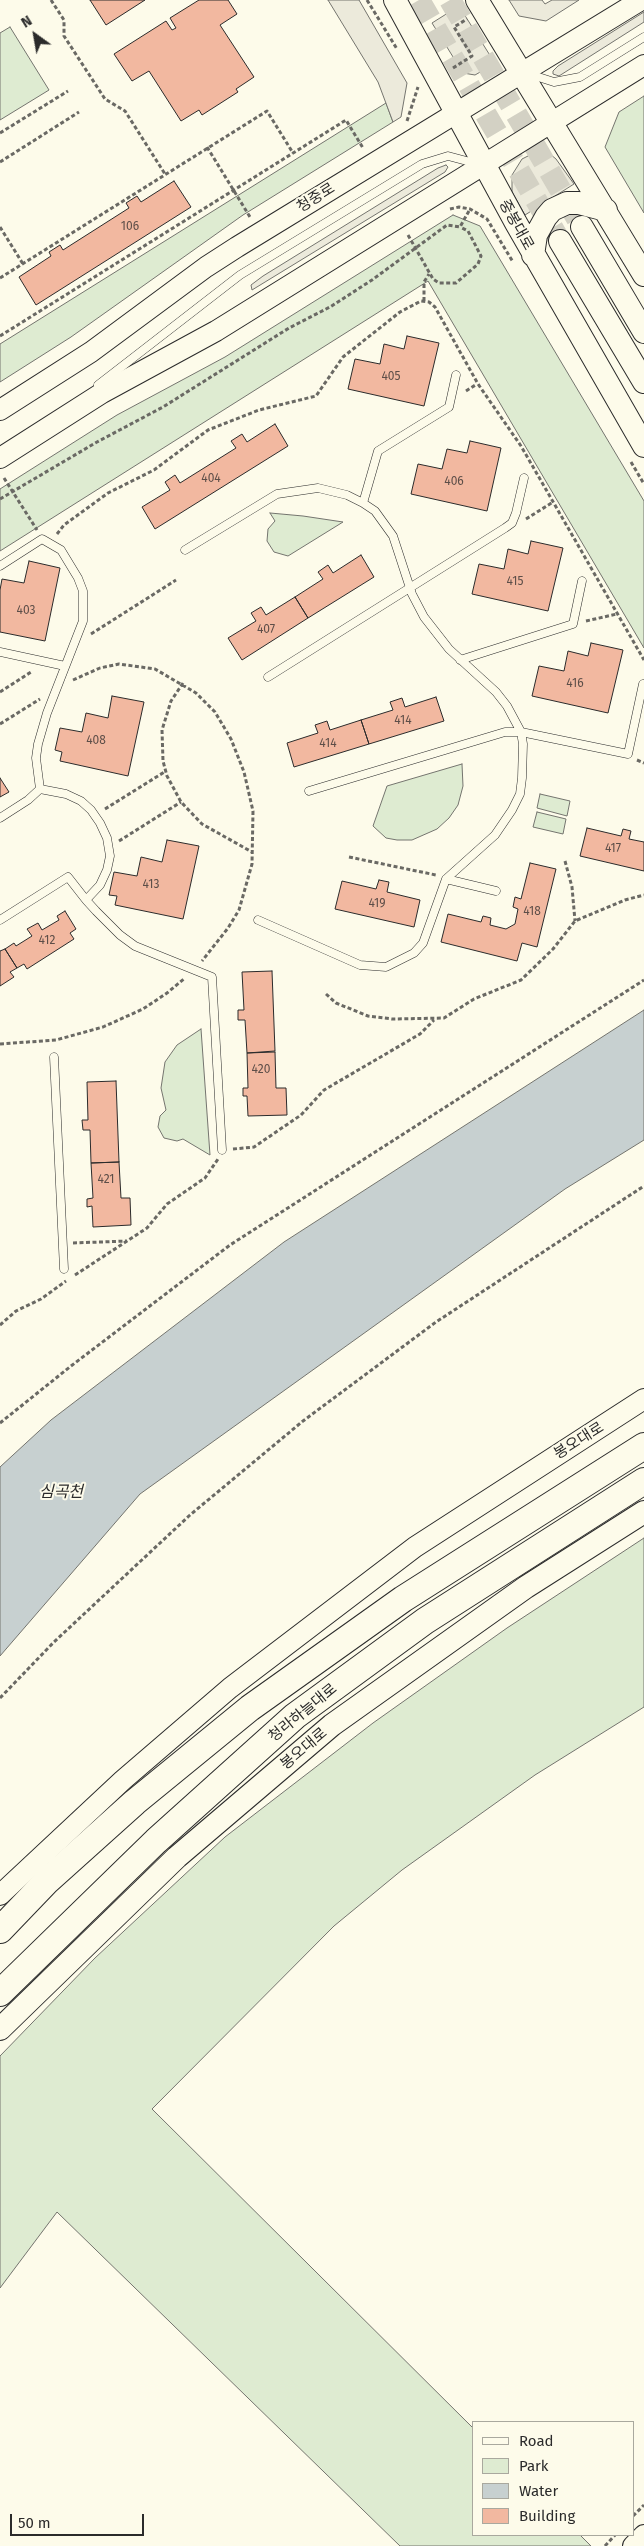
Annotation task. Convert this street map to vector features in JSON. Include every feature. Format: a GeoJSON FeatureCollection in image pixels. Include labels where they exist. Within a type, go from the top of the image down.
{"type":"FeatureCollection","features":[{"type":"Feature","properties":{"kind":"highway"},"geometry":{"type":"LineString","coordinates":[[0,1930],[47,1881],[135,1802],[258,1702],[403,1599],[644,1446]]}},
{"type":"Feature","properties":{"kind":"highway","name":"청라하늘대로"},"geometry":{"type":"LineString","coordinates":[[0,1994],[156,1841],[295,1716],[425,1621],[644,1481]]}},
{"type":"Feature","properties":{"kind":"highway"},"geometry":{"type":"LineString","coordinates":[[0,1919],[89,1844]]}},
{"type":"Feature","properties":{"kind":"main road","name":"중봉대로"},"geometry":{"type":"LineString","coordinates":[[395,0],[484,165],[525,262],[637,453]]}},
{"type":"Feature","properties":{"kind":"main road"},"geometry":{"type":"LineString","coordinates":[[473,9],[522,73],[554,123],[644,275]]}},
{"type":"Feature","properties":{"kind":"main road"},"geometry":{"type":"LineString","coordinates":[[525,262],[536,235],[552,210],[566,203],[579,203],[606,210]]}},
{"type":"Feature","properties":{"kind":"main road"},"geometry":{"type":"LineString","coordinates":[[582,227],[644,332]]}},
{"type":"Feature","properties":{"kind":"main road"},"geometry":{"type":"LineString","coordinates":[[560,241],[644,382]]}},
{"type":"Feature","properties":{"kind":"main road","name":"봉오대로"},"geometry":{"type":"LineString","coordinates":[[0,2029],[176,1857],[332,1725],[526,1588],[644,1512]]}},
{"type":"Feature","properties":{"kind":"street","name":"청중로"},"geometry":{"type":"LineString","coordinates":[[0,410],[91,352],[214,262],[641,0]]}},
{"type":"Feature","properties":{"kind":"street"},"geometry":{"type":"LineString","coordinates":[[6,465],[45,430],[102,394],[216,331],[554,123],[644,65]]}},
{"type":"Feature","properties":{"kind":"street","name":"봉오대로"},"geometry":{"type":"LineString","coordinates":[[0,1895],[123,1780],[253,1670],[415,1547],[644,1399]]}},
{"type":"Feature","properties":{"kind":"street"},"geometry":{"type":"LineString","coordinates":[[633,2546],[644,2535]]}},
{"type":"Feature","properties":{"kind":"lane"},"geometry":{"type":"LineString","coordinates":[[522,73],[554,82],[580,77],[644,37]]}},
{"type":"Feature","properties":{"kind":"lane"},"geometry":{"type":"LineString","coordinates":[[45,430],[240,275],[341,212],[422,164],[448,156],[484,165]]}},
{"type":"Feature","properties":{"kind":"lane"},"geometry":{"type":"LineString","coordinates":[[363,503],[378,451],[449,407],[456,375]]}},
{"type":"Feature","properties":{"kind":"lane"},"geometry":{"type":"LineString","coordinates":[[268,676],[512,522],[524,478]]}},
{"type":"Feature","properties":{"kind":"lane"},"geometry":{"type":"LineString","coordinates":[[185,550],[266,499],[283,492],[318,488],[347,495],[363,503],[375,511],[393,536],[410,588],[424,617],[460,660],[496,692],[515,719],[521,732],[523,744],[520,794],[495,836],[446,879],[423,943],[414,953],[386,967],[373,967],[353,963],[304,939],[258,920]]}},
{"type":"Feature","properties":{"kind":"lane"},"geometry":{"type":"LineString","coordinates":[[0,566],[42,539],[60,550],[78,578],[83,591],[83,621],[64,666],[38,744],[36,758],[40,789]]}},
{"type":"Feature","properties":{"kind":"lane"},"geometry":{"type":"LineString","coordinates":[[460,660],[573,624],[582,581]]}},
{"type":"Feature","properties":{"kind":"lane"},"geometry":{"type":"LineString","coordinates":[[0,652],[64,666]]}},
{"type":"Feature","properties":{"kind":"lane"},"geometry":{"type":"LineString","coordinates":[[309,791],[505,732],[521,732],[628,754],[643,684]]}},
{"type":"Feature","properties":{"kind":"lane"},"geometry":{"type":"LineString","coordinates":[[0,818],[28,800],[40,789],[52,790],[81,801],[95,816],[107,838],[108,848],[107,870],[100,885],[86,900]]}},
{"type":"Feature","properties":{"kind":"lane"},"geometry":{"type":"LineString","coordinates":[[0,920],[68,877],[86,900],[120,935],[135,946],[212,977],[222,1150]]}},
{"type":"Feature","properties":{"kind":"lane"},"geometry":{"type":"LineString","coordinates":[[446,879],[496,891]]}},
{"type":"Feature","properties":{"kind":"lane"},"geometry":{"type":"LineString","coordinates":[[54,1057],[64,1269]]}},
{"type":"Feature","properties":{"kind":"path"},"geometry":{"type":"LineString","coordinates":[[51,0],[64,20],[64,36],[105,99],[125,112],[165,174]]}},
{"type":"Feature","properties":{"kind":"path"},"geometry":{"type":"LineString","coordinates":[[367,0],[400,55]]}},
{"type":"Feature","properties":{"kind":"path"},"geometry":{"type":"LineString","coordinates":[[458,65],[472,56],[454,27],[473,9]]}},
{"type":"Feature","properties":{"kind":"path"},"geometry":{"type":"LineString","coordinates":[[403,123],[408,120],[418,89],[416,84]]}},
{"type":"Feature","properties":{"kind":"path"},"geometry":{"type":"LineString","coordinates":[[0,133],[68,91]]}},
{"type":"Feature","properties":{"kind":"path"},"geometry":{"type":"LineString","coordinates":[[0,278],[267,111],[293,153]]}},
{"type":"Feature","properties":{"kind":"path"},"geometry":{"type":"LineString","coordinates":[[0,162],[79,112]]}},
{"type":"Feature","properties":{"kind":"path"},"geometry":{"type":"LineString","coordinates":[[0,336],[346,120],[363,148]]}},
{"type":"Feature","properties":{"kind":"path"},"geometry":{"type":"LineString","coordinates":[[355,153],[370,144]]}},
{"type":"Feature","properties":{"kind":"path"},"geometry":{"type":"LineString","coordinates":[[207,147],[251,217]]}},
{"type":"Feature","properties":{"kind":"path"},"geometry":{"type":"LineString","coordinates":[[449,209],[459,207],[470,209],[487,219],[525,262]]}},
{"type":"Feature","properties":{"kind":"path"},"geometry":{"type":"LineString","coordinates":[[460,227],[470,209]]}},
{"type":"Feature","properties":{"kind":"path"},"geometry":{"type":"LineString","coordinates":[[244,222],[259,212]]}},
{"type":"Feature","properties":{"kind":"path"},"geometry":{"type":"LineString","coordinates":[[0,499],[163,407],[289,328],[330,307],[415,250],[447,224],[460,227],[468,232],[481,256],[478,264],[456,283],[439,283],[429,274],[415,250],[408,235]]}},
{"type":"Feature","properties":{"kind":"path"},"geometry":{"type":"LineString","coordinates":[[0,227],[23,264]]}},
{"type":"Feature","properties":{"kind":"path"},"geometry":{"type":"LineString","coordinates":[[401,239],[416,230]]}},
{"type":"Feature","properties":{"kind":"path"},"geometry":{"type":"LineString","coordinates":[[424,301],[424,282],[429,274]]}},
{"type":"Feature","properties":{"kind":"path"},"geometry":{"type":"LineString","coordinates":[[637,453],[644,484]]}},
{"type":"Feature","properties":{"kind":"path"},"geometry":{"type":"LineString","coordinates":[[6,465],[2,479],[12,491],[42,539]]}},
{"type":"Feature","properties":{"kind":"path"},"geometry":{"type":"LineString","coordinates":[[512,522],[520,523],[553,502]]}},
{"type":"Feature","properties":{"kind":"path"},"geometry":{"type":"LineString","coordinates":[[573,624],[617,614]]}},
{"type":"Feature","properties":{"kind":"path"},"geometry":{"type":"LineString","coordinates":[[0,724],[57,688],[100,668],[119,664],[154,669],[183,683],[215,712],[238,755],[253,811],[252,852],[248,880],[239,910],[218,942],[192,970],[155,1001],[103,1027],[56,1040],[0,1044]]}},
{"type":"Feature","properties":{"kind":"path"},"geometry":{"type":"LineString","coordinates":[[183,683],[171,700],[162,730],[163,761],[166,771],[181,802],[202,824],[252,852]]}},
{"type":"Feature","properties":{"kind":"path"},"geometry":{"type":"LineString","coordinates":[[95,816],[166,771]]}},
{"type":"Feature","properties":{"kind":"path"},"geometry":{"type":"LineString","coordinates":[[108,848],[181,802]]}},
{"type":"Feature","properties":{"kind":"path"},"geometry":{"type":"LineString","coordinates":[[348,857],[433,874],[446,879]]}},
{"type":"Feature","properties":{"kind":"path"},"geometry":{"type":"LineString","coordinates":[[565,861],[572,887],[575,921]]}},
{"type":"Feature","properties":{"kind":"path"},"geometry":{"type":"LineString","coordinates":[[326,994],[346,1008],[368,1016],[392,1019],[434,1020],[444,1018],[485,993],[513,985],[521,980],[553,949],[575,921],[625,900],[644,895]]}},
{"type":"Feature","properties":{"kind":"path"},"geometry":{"type":"LineString","coordinates":[[0,1423],[71,1366],[230,1245],[644,980]]}},
{"type":"Feature","properties":{"kind":"path"},"geometry":{"type":"LineString","coordinates":[[0,1324],[16,1311],[52,1291],[147,1228],[167,1204],[205,1178],[222,1150],[254,1147],[301,1114],[324,1090],[420,1034],[434,1020]]}},
{"type":"Feature","properties":{"kind":"path"},"geometry":{"type":"LineString","coordinates":[[0,1698],[54,1642],[147,1554],[190,1515],[304,1422],[436,1322],[644,1186]]}},
{"type":"Feature","properties":{"kind":"path"},"geometry":{"type":"LineString","coordinates":[[62,1243],[128,1241]]}},
{"type":"Feature","properties":{"kind":"path"},"geometry":{"type":"LineString","coordinates":[[634,2515],[644,2504]]}},
{"type":"Feature","properties":{"kind":"path"},"geometry":{"type":"LineString","coordinates":[[605,2546],[614,2536]]}},
{"type":"Feature","properties":{"kind":"green space"},"geometry":{"type":"Polygon","coordinates":[[[10,27],[49,90],[0,120],[0,33],[10,27]]]}},
{"type":"Feature","properties":{"kind":"green space"},"geometry":{"type":"Polygon","coordinates":[[[644,96],[644,213],[605,147],[619,112],[644,96]]]}},
{"type":"Feature","properties":{"kind":"green space"},"geometry":{"type":"Polygon","coordinates":[[[386,103],[393,122],[243,215],[71,337],[0,382],[0,344],[386,103]]]}},
{"type":"Feature","properties":{"kind":"green space"},"geometry":{"type":"Polygon","coordinates":[[[453,215],[480,226],[644,501],[644,648],[428,281],[0,551],[0,489],[117,415],[225,357],[453,215]]]}},
{"type":"Feature","properties":{"kind":"green space"},"geometry":{"type":"Polygon","coordinates":[[[270,513],[343,522],[288,556],[274,552],[267,541],[268,529],[275,521],[270,513]]]}},
{"type":"Feature","properties":{"kind":"green space"},"geometry":{"type":"Polygon","coordinates":[[[462,764],[463,786],[458,805],[449,818],[437,829],[412,840],[397,840],[386,838],[373,826],[387,786],[462,764]]]}},
{"type":"Feature","properties":{"kind":"green space"},"geometry":{"type":"Polygon","coordinates":[[[540,794],[570,801],[567,816],[537,808],[540,794]]]}},
{"type":"Feature","properties":{"kind":"green space"},"geometry":{"type":"Polygon","coordinates":[[[537,812],[566,819],[563,834],[533,827],[537,812]]]}},
{"type":"Feature","properties":{"kind":"green space"},"geometry":{"type":"Polygon","coordinates":[[[201,1029],[210,1155],[183,1139],[177,1141],[164,1138],[158,1127],[160,1116],[166,1110],[161,1088],[165,1062],[177,1045],[201,1029]]]}},
{"type":"Feature","properties":{"kind":"green space"},"geometry":{"type":"Polygon","coordinates":[[[644,1538],[644,1707],[535,1775],[402,1870],[334,1926],[152,2109],[472,2427],[472,2536],[581,2536],[591,2546],[400,2546],[57,2212],[0,2288],[0,2056],[95,1958],[225,1837],[373,1723],[507,1628],[644,1538]]]}},
{"type":"Feature","properties":{"kind":"shaded area"},"geometry":{"type":"Polygon","coordinates":[[[328,0],[359,0],[407,83],[401,117],[393,122],[378,82],[328,0]]]}},
{"type":"Feature","properties":{"kind":"shaded area"},"geometry":{"type":"Polygon","coordinates":[[[509,0],[542,0],[545,4],[552,0],[579,0],[546,21],[519,16],[509,0]]]}},
{"type":"Feature","properties":{"kind":"shaded area"},"geometry":{"type":"Polygon","coordinates":[[[459,6],[491,57],[489,67],[475,75],[463,73],[432,23],[459,6]]]}},
{"type":"Feature","properties":{"kind":"shaded area"},"geometry":{"type":"Polygon","coordinates":[[[644,12],[644,22],[559,76],[553,74],[553,71],[558,66],[644,12]]]}},
{"type":"Feature","properties":{"kind":"shaded area"},"geometry":{"type":"Polygon","coordinates":[[[534,153],[550,154],[556,159],[574,184],[525,215],[512,192],[512,175],[522,159],[534,153]]]}},
{"type":"Feature","properties":{"kind":"shaded area"},"geometry":{"type":"Polygon","coordinates":[[[446,165],[448,167],[445,172],[252,290],[251,285],[263,276],[438,168],[446,165]]]}},
{"type":"Feature","properties":{"kind":"water","name":"심곡천"},"geometry":{"type":"Polygon","coordinates":[[[644,1010],[644,1140],[565,1189],[140,1494],[0,1656],[0,1467],[51,1420],[284,1242],[644,1010]]]}},
{"type":"Feature","properties":{"kind":"building"},"geometry":{"type":"Polygon","coordinates":[[[90,0],[145,0],[106,25],[90,0]]]}},
{"type":"Feature","properties":{"kind":"building"},"geometry":{"type":"Polygon","coordinates":[[[199,0],[228,0],[237,14],[220,25],[254,77],[236,89],[238,92],[202,115],[199,110],[181,121],[149,71],[132,81],[114,54],[166,21],[172,30],[176,28],[170,18],[199,0]]]}},
{"type":"Feature","properties":{"kind":"building"},"geometry":{"type":"Polygon","coordinates":[[[174,181],[191,207],[36,305],[19,277],[51,256],[49,252],[60,245],[63,250],[129,208],[126,203],[137,196],[141,202],[174,181]]]}},
{"type":"Feature","properties":{"kind":"building"},"geometry":{"type":"Polygon","coordinates":[[[407,336],[439,343],[424,406],[348,389],[355,359],[380,364],[384,344],[404,349],[407,336]]]}},
{"type":"Feature","properties":{"kind":"building"},"geometry":{"type":"Polygon","coordinates":[[[275,424],[288,446],[155,529],[142,507],[170,490],[165,482],[175,475],[180,483],[236,448],[231,441],[242,434],[247,442],[275,424]]]}},
{"type":"Feature","properties":{"kind":"building"},"geometry":{"type":"Polygon","coordinates":[[[470,441],[501,448],[487,511],[411,494],[418,464],[442,469],[447,449],[467,453],[470,441]]]}},
{"type":"Feature","properties":{"kind":"building"},"geometry":{"type":"Polygon","coordinates":[[[531,541],[563,548],[548,611],[472,594],[479,564],[504,569],[508,549],[528,554],[531,541]]]}},
{"type":"Feature","properties":{"kind":"building"},"geometry":{"type":"Polygon","coordinates":[[[361,555],[374,577],[308,618],[295,597],[323,579],[318,572],[328,565],[333,573],[361,555]]]}},
{"type":"Feature","properties":{"kind":"building"},"geometry":{"type":"Polygon","coordinates":[[[29,561],[60,568],[45,641],[0,632],[0,590],[2,579],[24,583],[29,561]]]}},
{"type":"Feature","properties":{"kind":"building"},"geometry":{"type":"Polygon","coordinates":[[[295,597],[308,618],[242,660],[228,638],[256,621],[251,613],[261,607],[266,615],[295,597]]]}},
{"type":"Feature","properties":{"kind":"building"},"geometry":{"type":"Polygon","coordinates":[[[591,643],[623,650],[608,713],[532,696],[539,666],[564,671],[568,651],[588,656],[591,643]]]}},
{"type":"Feature","properties":{"kind":"building"},"geometry":{"type":"Polygon","coordinates":[[[112,696],[144,702],[128,776],[60,761],[62,752],[55,750],[60,728],[82,732],[86,713],[108,718],[112,696]]]}},
{"type":"Feature","properties":{"kind":"building"},"geometry":{"type":"Polygon","coordinates":[[[436,697],[444,721],[369,744],[361,720],[393,710],[390,702],[402,698],[405,707],[436,697]]]}},
{"type":"Feature","properties":{"kind":"building"},"geometry":{"type":"Polygon","coordinates":[[[361,720],[369,744],[294,767],[287,743],[318,733],[315,725],[327,721],[330,730],[361,720]]]}},
{"type":"Feature","properties":{"kind":"building"},"geometry":{"type":"Polygon","coordinates":[[[0,778],[9,792],[0,797],[0,778]]]}},
{"type":"Feature","properties":{"kind":"building"},"geometry":{"type":"Polygon","coordinates":[[[587,828],[621,836],[623,829],[631,831],[629,839],[644,842],[644,871],[580,856],[587,828]]]}},
{"type":"Feature","properties":{"kind":"building"},"geometry":{"type":"Polygon","coordinates":[[[167,840],[199,846],[183,919],[115,905],[117,896],[109,895],[114,872],[137,876],[141,857],[162,862],[167,840]]]}},
{"type":"Feature","properties":{"kind":"building"},"geometry":{"type":"Polygon","coordinates":[[[530,863],[556,869],[537,947],[522,943],[517,961],[441,942],[448,914],[481,922],[483,916],[491,918],[490,925],[506,929],[515,924],[518,909],[513,907],[515,897],[521,899],[530,863]]]}},
{"type":"Feature","properties":{"kind":"building"},"geometry":{"type":"Polygon","coordinates":[[[379,880],[389,882],[387,892],[420,900],[414,927],[335,909],[342,881],[376,889],[379,880]]]}},
{"type":"Feature","properties":{"kind":"building"},"geometry":{"type":"Polygon","coordinates":[[[65,911],[76,929],[70,933],[74,939],[27,969],[24,964],[17,968],[5,949],[14,943],[16,946],[32,936],[27,929],[38,923],[42,930],[59,920],[57,916],[65,911]]]}},
{"type":"Feature","properties":{"kind":"building"},"geometry":{"type":"Polygon","coordinates":[[[5,949],[17,968],[10,972],[14,977],[0,986],[0,951],[5,949]]]}},
{"type":"Feature","properties":{"kind":"building"},"geometry":{"type":"Polygon","coordinates":[[[272,971],[275,1051],[247,1053],[245,1020],[238,1020],[238,1010],[244,1010],[242,972],[272,971]]]}},
{"type":"Feature","properties":{"kind":"building"},"geometry":{"type":"Polygon","coordinates":[[[275,1052],[276,1088],[286,1088],[287,1115],[248,1116],[247,1096],[243,1096],[243,1088],[248,1088],[247,1053],[275,1052]]]}},
{"type":"Feature","properties":{"kind":"building"},"geometry":{"type":"Polygon","coordinates":[[[116,1081],[119,1162],[91,1163],[90,1130],[83,1130],[82,1120],[88,1120],[87,1082],[116,1081]]]}},
{"type":"Feature","properties":{"kind":"building"},"geometry":{"type":"Polygon","coordinates":[[[119,1162],[121,1198],[130,1198],[131,1225],[93,1227],[92,1206],[87,1207],[87,1199],[93,1198],[91,1163],[119,1162]]]}},
{"type":"Feature","properties":{"kind":"tunnel"},"geometry":{"type":"LineString","coordinates":[[419,0],[560,241]]}},
{"type":"Feature","properties":{"kind":"tunnel"},"geometry":{"type":"LineString","coordinates":[[450,0],[582,227]]}}]}
